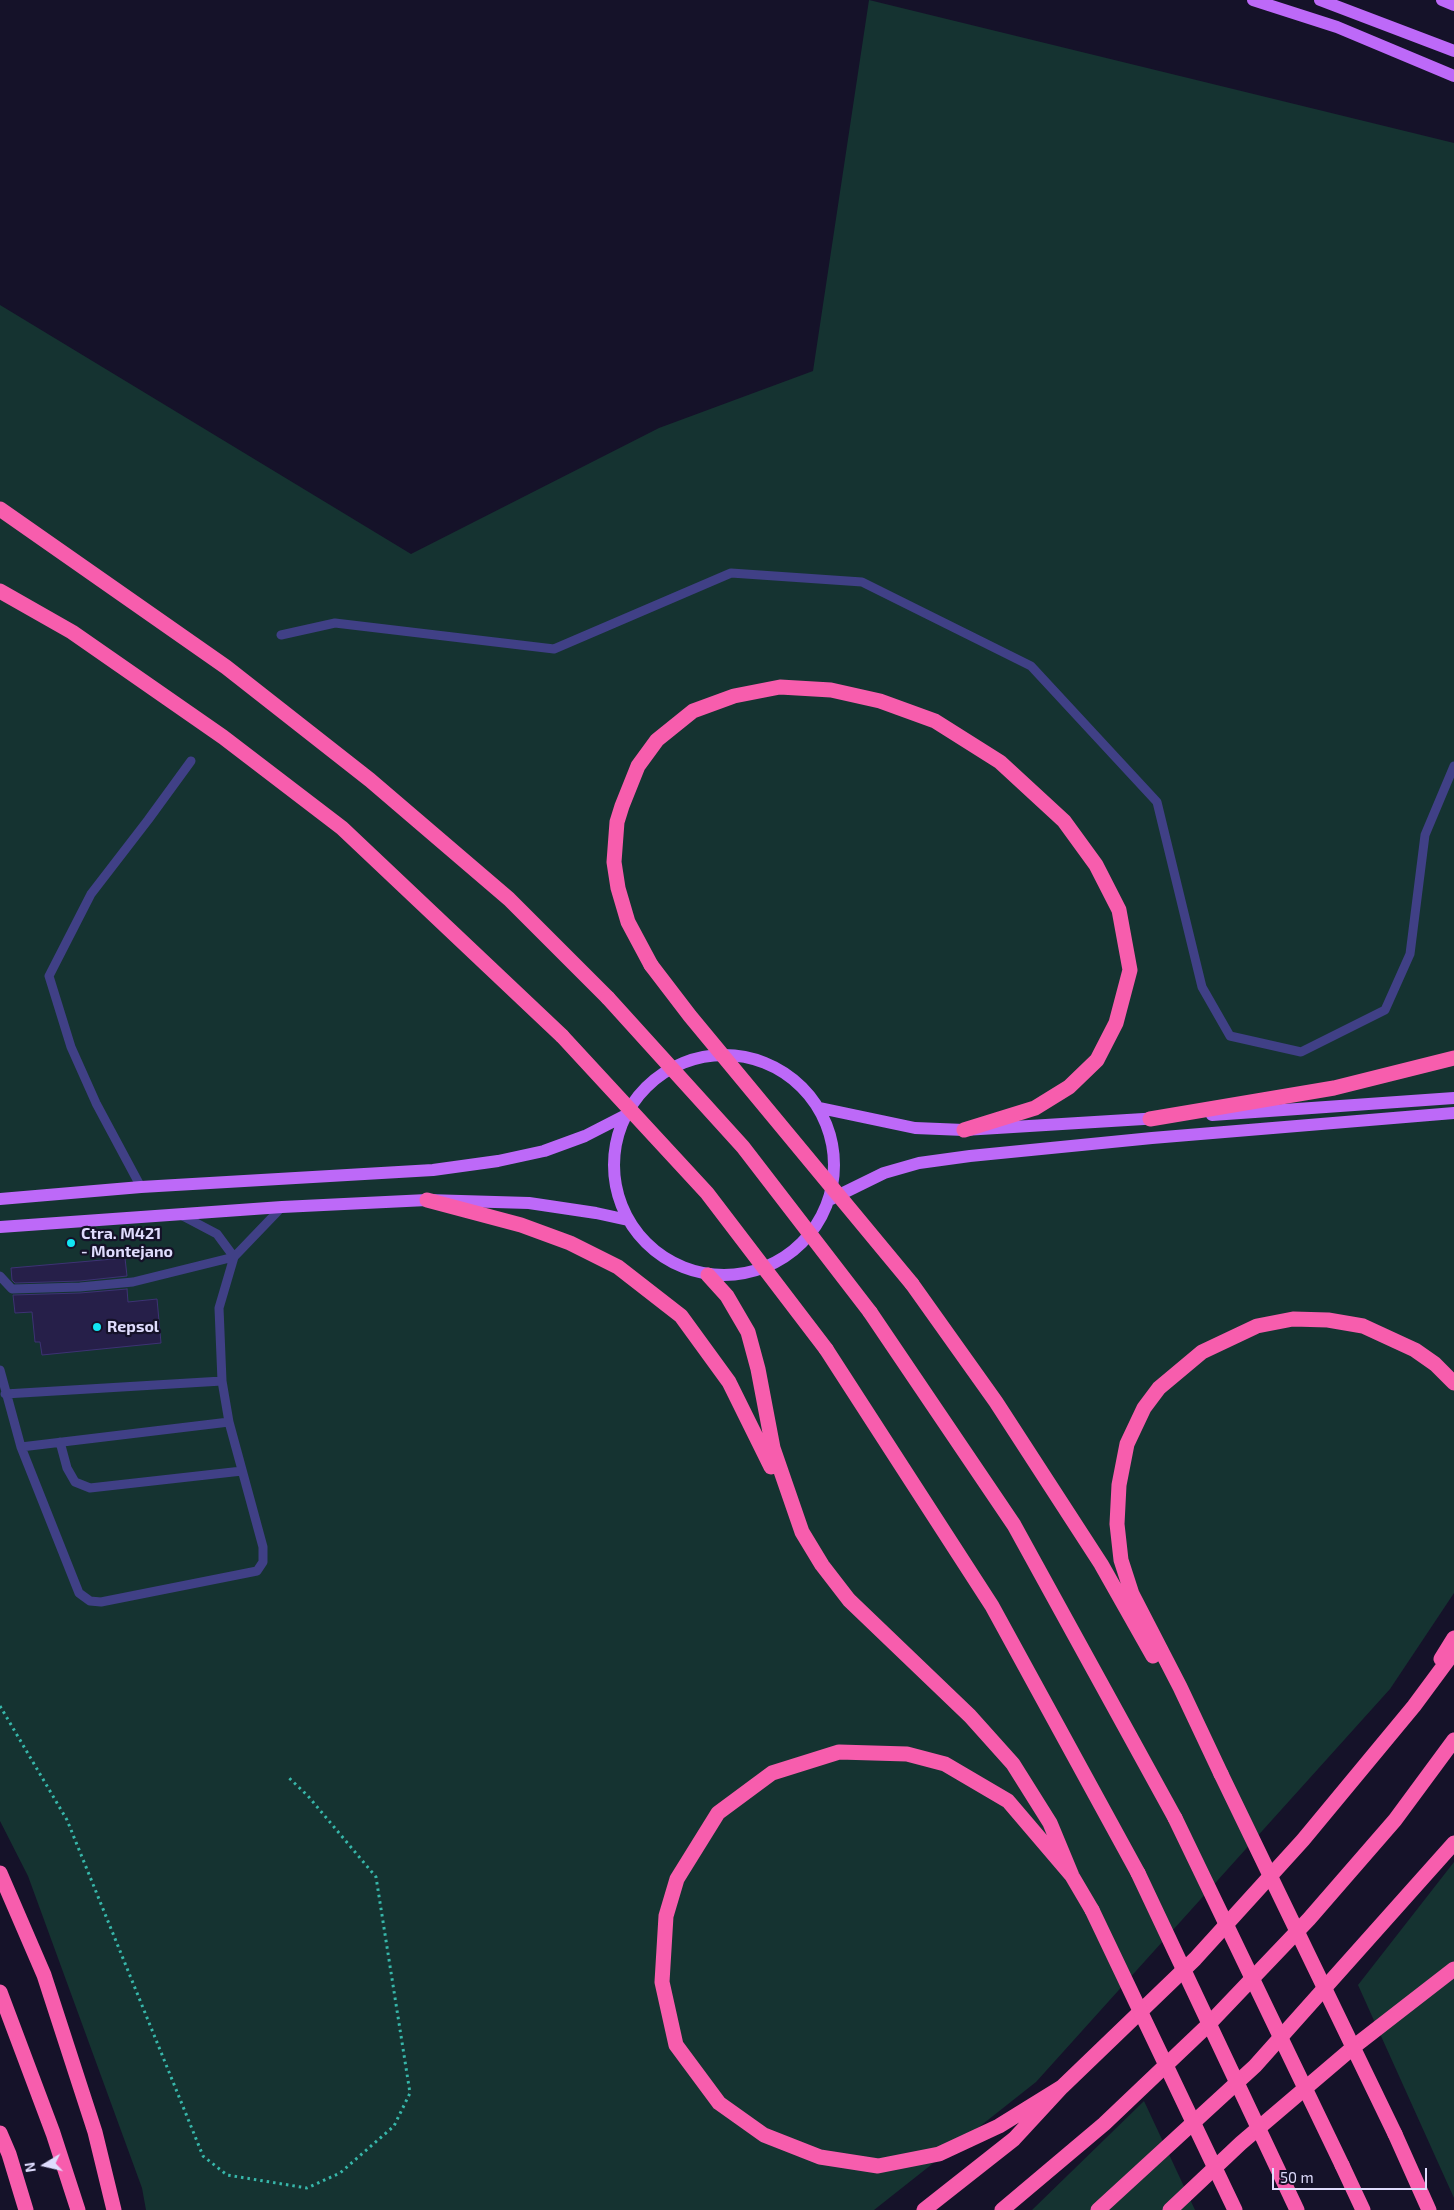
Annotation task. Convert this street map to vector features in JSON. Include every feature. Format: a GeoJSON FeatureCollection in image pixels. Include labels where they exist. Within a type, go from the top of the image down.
{"type":"FeatureCollection","features":[{"type":"Feature","properties":{"kind":"highway"},"geometry":{"type":"LineString","coordinates":[[0,509],[226,667],[370,780],[509,899],[608,998],[743,1147],[870,1312],[1014,1525],[1175,1818],[1363,2210]]}},
{"type":"Feature","properties":{"kind":"highway"},"geometry":{"type":"LineString","coordinates":[[0,591],[72,632],[223,737],[342,828],[562,1036],[707,1193],[826,1349],[992,1606],[1138,1873],[1297,2210]]}},
{"type":"Feature","properties":{"kind":"highway"},"geometry":{"type":"LineString","coordinates":[[964,1130],[1035,1108],[1069,1087],[1097,1060],[1116,1023],[1130,970],[1119,910],[1096,865],[1064,821],[1000,762],[935,721],[872,699],[831,690],[780,687],[734,696],[694,711],[657,740],[638,766],[622,806],[617,822],[614,862],[618,888],[628,922],[651,965],[690,1016],[912,1284],[996,1402],[1101,1564],[1221,1774]]}},
{"type":"Feature","properties":{"kind":"highway"},"geometry":{"type":"LineString","coordinates":[[1150,1119],[1334,1088],[1454,1058]]}},
{"type":"Feature","properties":{"kind":"highway"},"geometry":{"type":"LineString","coordinates":[[427,1200],[521,1225],[570,1243],[618,1267],[681,1316],[729,1382],[802,1532],[822,1565],[849,1600],[970,1716],[1013,1764],[1050,1823],[1072,1876],[1092,1910],[1235,2210]]}},
{"type":"Feature","properties":{"kind":"highway"},"geometry":{"type":"LineString","coordinates":[[708,1275],[727,1296],[748,1332],[758,1369],[773,1448],[802,1532]]}},
{"type":"Feature","properties":{"kind":"highway"},"geometry":{"type":"LineString","coordinates":[[1429,2210],[1395,2134],[1180,1687],[1132,1594],[1121,1560],[1117,1524],[1119,1485],[1127,1444],[1144,1408],[1159,1388],[1202,1352],[1257,1326],[1294,1319],[1328,1320],[1363,1326],[1415,1350],[1435,1364],[1454,1382]]}},
{"type":"Feature","properties":{"kind":"highway"},"geometry":{"type":"LineString","coordinates":[[1414,1706],[1454,1638]]}},
{"type":"Feature","properties":{"kind":"highway"},"geometry":{"type":"LineString","coordinates":[[924,2210],[1014,2139],[1062,2087],[1195,1959],[1303,1840],[1414,1706],[1454,1652]]}},
{"type":"Feature","properties":{"kind":"highway"},"geometry":{"type":"LineString","coordinates":[[1002,2210],[1104,2124],[1225,2007],[1310,1919],[1395,1820],[1454,1740]]}},
{"type":"Feature","properties":{"kind":"highway"},"geometry":{"type":"LineString","coordinates":[[1062,2087],[999,2126],[939,2154],[878,2166],[820,2158],[764,2135],[719,2103],[676,2045],[662,1982],[666,1916],[677,1879],[718,1813],[772,1773],[839,1752],[907,1754],[946,1764],[1008,1801],[1072,1876]]}},
{"type":"Feature","properties":{"kind":"highway"},"geometry":{"type":"LineString","coordinates":[[1098,2210],[1255,2066],[1454,1844]]}},
{"type":"Feature","properties":{"kind":"highway"},"geometry":{"type":"LineString","coordinates":[[0,1873],[44,1975],[95,2132],[114,2210]]}},
{"type":"Feature","properties":{"kind":"highway"},"geometry":{"type":"LineString","coordinates":[[1170,2210],[1241,2143],[1356,2045],[1454,1969]]}},
{"type":"Feature","properties":{"kind":"highway"},"geometry":{"type":"LineString","coordinates":[[0,1992],[53,2133],[78,2210]]}},
{"type":"Feature","properties":{"kind":"highway"},"geometry":{"type":"LineString","coordinates":[[0,2132],[9,2154],[26,2210]]}},
{"type":"Feature","properties":{"kind":"main road"},"geometry":{"type":"LineString","coordinates":[[1253,0],[1337,27],[1454,76]]}},
{"type":"Feature","properties":{"kind":"main road"},"geometry":{"type":"LineString","coordinates":[[1320,0],[1454,51]]}},
{"type":"Feature","properties":{"kind":"main road"},"geometry":{"type":"LineString","coordinates":[[1442,0],[1454,5]]}},
{"type":"Feature","properties":{"kind":"main road"},"geometry":{"type":"LineString","coordinates":[[716,1055],[743,1056],[767,1061],[788,1072],[804,1086],[820,1108],[830,1137],[834,1166],[831,1199],[814,1229],[785,1258],[748,1274],[708,1275],[684,1269],[662,1257],[642,1240],[628,1220],[618,1192],[614,1158],[618,1135],[624,1116],[642,1091],[676,1066],[694,1059],[716,1055]]}},
{"type":"Feature","properties":{"kind":"main road"},"geometry":{"type":"LineString","coordinates":[[820,1108],[915,1128],[964,1130],[1454,1098]]}},
{"type":"Feature","properties":{"kind":"main road"},"geometry":{"type":"LineString","coordinates":[[831,1199],[884,1173],[919,1163],[970,1156],[1162,1137],[1454,1113]]}},
{"type":"Feature","properties":{"kind":"main road"},"geometry":{"type":"LineString","coordinates":[[0,1199],[141,1187],[433,1170],[498,1161],[544,1151],[585,1136],[624,1116]]}},
{"type":"Feature","properties":{"kind":"main road"},"geometry":{"type":"LineString","coordinates":[[0,1227],[282,1207],[427,1200],[530,1203],[628,1220]]}},
{"type":"Feature","properties":{"kind":"lane"},"geometry":{"type":"LineString","coordinates":[[281,635],[335,623],[554,649],[731,573],[862,582],[1032,666],[1157,802],[1202,987],[1230,1036],[1301,1052],[1385,1010],[1410,954],[1425,835],[1454,766]]}},
{"type":"Feature","properties":{"kind":"lane"},"geometry":{"type":"LineString","coordinates":[[141,1187],[96,1103],[71,1047],[49,976],[90,894],[191,761]]}},
{"type":"Feature","properties":{"kind":"lane"},"geometry":{"type":"LineString","coordinates":[[0,1370],[21,1447],[79,1593],[90,1601],[101,1602],[257,1571],[263,1562],[262,1547],[229,1422],[222,1381],[219,1308],[234,1257],[282,1207]]}},
{"type":"Feature","properties":{"kind":"lane"},"geometry":{"type":"LineString","coordinates":[[180,1215],[218,1234],[234,1257]]}},
{"type":"Feature","properties":{"kind":"lane"},"geometry":{"type":"LineString","coordinates":[[0,1276],[12,1289],[80,1287],[133,1282],[234,1257]]}},
{"type":"Feature","properties":{"kind":"lane"},"geometry":{"type":"LineString","coordinates":[[6,1394],[222,1381]]}},
{"type":"Feature","properties":{"kind":"lane"},"geometry":{"type":"LineString","coordinates":[[21,1447],[229,1422]]}},
{"type":"Feature","properties":{"kind":"lane"},"geometry":{"type":"LineString","coordinates":[[60,1442],[67,1468],[75,1482],[90,1488],[242,1471]]}},
{"type":"Feature","properties":{"kind":"path"},"geometry":{"type":"LineString","coordinates":[[0,1706],[67,1820],[203,2156],[227,2175],[307,2188],[340,2173],[394,2126],[410,2093],[376,1877],[308,1796],[287,1776]]}},
{"type":"Feature","properties":{"kind":"green space"},"geometry":{"type":"Polygon","coordinates":[[[869,0],[1454,143],[1454,1593],[1390,1689],[1036,2082],[874,2210],[146,2210],[142,2188],[28,1876],[0,1821],[0,305],[411,554],[659,428],[813,371],[869,0]]]}},
{"type":"Feature","properties":{"kind":"green space"},"geometry":{"type":"Polygon","coordinates":[[[1454,1862],[1454,2198],[1358,1985],[1454,1862]]]}},
{"type":"Feature","properties":{"kind":"green space"},"geometry":{"type":"Polygon","coordinates":[[[1144,2101],[1195,2210],[1032,2210],[1144,2101]]]}},
{"type":"Feature","properties":{"kind":"building"},"geometry":{"type":"Polygon","coordinates":[[[125,1258],[127,1276],[80,1281],[15,1283],[12,1280],[11,1268],[125,1258]]]}},
{"type":"Feature","properties":{"kind":"building","name":"Repsol"},"geometry":{"type":"Polygon","coordinates":[[[127,1289],[128,1302],[157,1299],[161,1343],[42,1355],[40,1342],[35,1342],[32,1312],[15,1313],[13,1295],[80,1293],[127,1289]]]}},
{"type":"Feature","properties":{"kind":"place","name":"Ctra. M421 - Montejano"},"geometry":{"type":"Point","coordinates":[71,1243]}},
{"type":"Feature","properties":{"kind":"place","name":"Repsol"},"geometry":{"type":"Point","coordinates":[97,1327]}}]}
